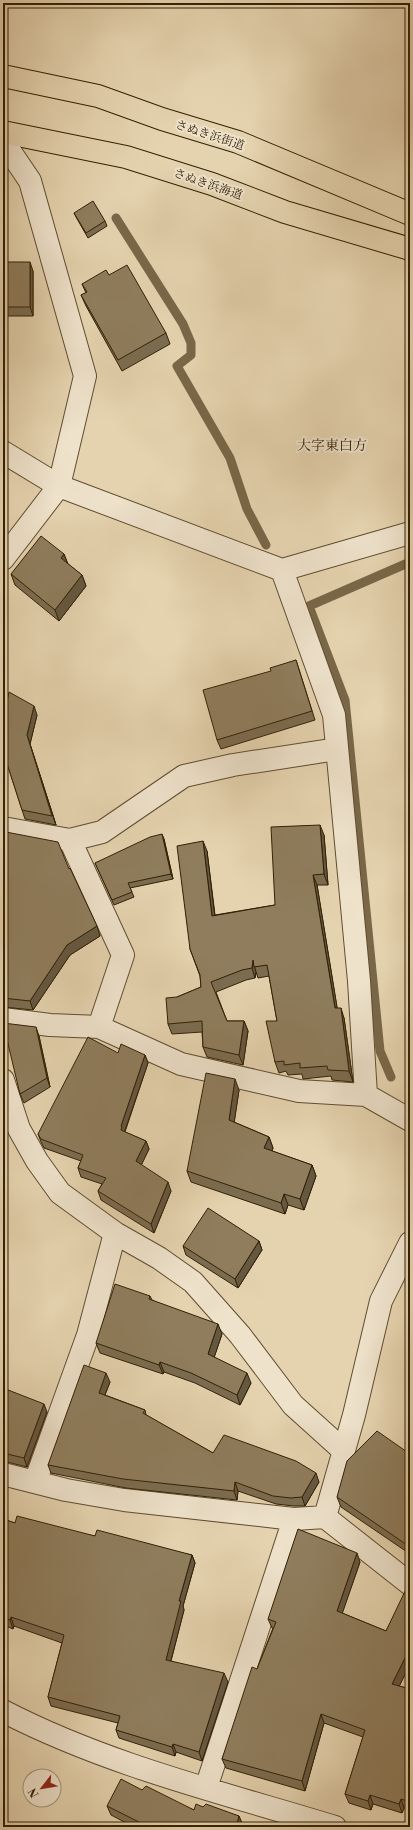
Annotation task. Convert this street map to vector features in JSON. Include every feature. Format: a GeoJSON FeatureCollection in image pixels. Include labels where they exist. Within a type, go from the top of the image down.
{"type":"FeatureCollection","features":[{"type":"Feature","properties":{"kind":"main road","name":"さぬき浜街道"},"geometry":{"type":"LineString","coordinates":[[3,76],[98,96],[162,119],[238,142],[410,214]]}},
{"type":"Feature","properties":{"kind":"main road","name":"さぬき浜海道"},"geometry":{"type":"LineString","coordinates":[[3,132],[126,157],[212,184],[285,212],[410,249]]}},
{"type":"Feature","properties":{"kind":"street"},"geometry":{"type":"LineString","coordinates":[[3,141],[30,181],[85,376],[59,486],[3,559]]}},
{"type":"Feature","properties":{"kind":"street"},"geometry":{"type":"LineString","coordinates":[[3,452],[59,486],[282,570],[410,533]]}},
{"type":"Feature","properties":{"kind":"street"},"geometry":{"type":"LineString","coordinates":[[282,570],[334,715],[359,981],[366,1095]]}},
{"type":"Feature","properties":{"kind":"street"},"geometry":{"type":"LineString","coordinates":[[3,828],[70,840],[102,832],[184,776],[233,765],[337,749]]}},
{"type":"Feature","properties":{"kind":"street"},"geometry":{"type":"LineString","coordinates":[[70,840],[123,955],[99,1027]]}},
{"type":"Feature","properties":{"kind":"street"},"geometry":{"type":"LineString","coordinates":[[3,1019],[50,1025],[99,1027],[181,1064],[299,1091],[366,1095],[410,1120]]}},
{"type":"Feature","properties":{"kind":"street"},"geometry":{"type":"LineString","coordinates":[[3,1080],[19,1129],[37,1161],[60,1193],[115,1233],[159,1258],[193,1282],[240,1335],[293,1405],[344,1451]]}},
{"type":"Feature","properties":{"kind":"street"},"geometry":{"type":"LineString","coordinates":[[36,1482],[88,1335],[115,1233]]}},
{"type":"Feature","properties":{"kind":"street"},"geometry":{"type":"LineString","coordinates":[[325,1517],[344,1451],[381,1301],[410,1243]]}},
{"type":"Feature","properties":{"kind":"street"},"geometry":{"type":"LineString","coordinates":[[3,1474],[66,1490],[124,1500],[294,1520],[325,1517],[410,1584]]}},
{"type":"Feature","properties":{"kind":"street"},"geometry":{"type":"LineString","coordinates":[[206,1788],[294,1520]]}},
{"type":"Feature","properties":{"kind":"street"},"geometry":{"type":"LineString","coordinates":[[3,1711],[45,1732],[151,1772],[206,1788],[282,1819],[335,1827]]}},
{"type":"Feature","properties":{"kind":"building"},"geometry":{"type":"Polygon","coordinates":[[[93,201],[105,221],[86,233],[74,213],[93,201]]]}},
{"type":"Feature","properties":{"kind":"building"},"geometry":{"type":"Polygon","coordinates":[[[3,262],[30,262],[30,307],[3,307],[3,262]]]}},
{"type":"Feature","properties":{"kind":"building"},"geometry":{"type":"Polygon","coordinates":[[[127,265],[166,333],[118,360],[81,295],[87,292],[82,284],[106,270],[109,275],[127,265]]]}},
{"type":"Feature","properties":{"kind":"building"},"geometry":{"type":"Polygon","coordinates":[[[41,536],[64,554],[61,558],[82,575],[55,610],[11,574],[41,536]]]}},
{"type":"Feature","properties":{"kind":"building"},"geometry":{"type":"Polygon","coordinates":[[[296,660],[312,711],[217,740],[203,690],[271,671],[270,668],[296,660]]]}},
{"type":"Feature","properties":{"kind":"building"},"geometry":{"type":"Polygon","coordinates":[[[9,692],[34,706],[27,735],[52,816],[22,810],[3,751],[3,721],[9,692]]]}},
{"type":"Feature","properties":{"kind":"building"},"geometry":{"type":"Polygon","coordinates":[[[320,825],[324,874],[313,875],[335,1008],[341,1008],[349,1071],[328,1070],[327,1066],[300,1068],[300,1063],[284,1065],[284,1061],[275,1062],[266,1021],[277,1021],[267,965],[254,967],[253,960],[252,968],[242,970],[211,982],[227,1021],[244,1021],[239,1055],[203,1047],[202,1021],[168,1024],[166,998],[177,997],[201,987],[200,975],[190,949],[177,846],[203,841],[212,916],[275,905],[271,827],[320,825]]]}},
{"type":"Feature","properties":{"kind":"building"},"geometry":{"type":"Polygon","coordinates":[[[6,832],[58,842],[69,869],[70,868],[97,926],[67,945],[30,1001],[3,998],[3,845],[6,832]]]}},
{"type":"Feature","properties":{"kind":"building"},"geometry":{"type":"Polygon","coordinates":[[[162,834],[171,874],[128,883],[132,892],[112,900],[95,863],[150,837],[162,834]]]}},
{"type":"Feature","properties":{"kind":"building"},"geometry":{"type":"Polygon","coordinates":[[[3,1023],[36,1027],[47,1078],[20,1094],[3,1023]]]}},
{"type":"Feature","properties":{"kind":"building"},"geometry":{"type":"Polygon","coordinates":[[[88,1037],[118,1053],[121,1044],[145,1055],[121,1126],[121,1130],[146,1141],[136,1161],[168,1182],[151,1224],[98,1191],[106,1178],[78,1168],[83,1155],[41,1139],[38,1134],[88,1037]]]}},
{"type":"Feature","properties":{"kind":"building"},"geometry":{"type":"Polygon","coordinates":[[[206,1073],[235,1079],[229,1120],[269,1137],[264,1148],[312,1165],[300,1199],[284,1194],[281,1203],[187,1171],[206,1073]]]}},
{"type":"Feature","properties":{"kind":"building"},"geometry":{"type":"Polygon","coordinates":[[[208,1208],[259,1241],[235,1279],[183,1246],[208,1208]]]}},
{"type":"Feature","properties":{"kind":"building"},"geometry":{"type":"Polygon","coordinates":[[[115,1284],[150,1296],[149,1299],[218,1324],[208,1354],[247,1373],[237,1395],[191,1373],[160,1362],[159,1365],[96,1343],[115,1284]]]}},
{"type":"Feature","properties":{"kind":"building"},"geometry":{"type":"Polygon","coordinates":[[[84,1365],[106,1373],[99,1393],[145,1410],[143,1413],[213,1453],[224,1435],[296,1461],[316,1473],[302,1497],[291,1498],[273,1496],[235,1482],[234,1491],[123,1479],[48,1465],[84,1365]]]}},
{"type":"Feature","properties":{"kind":"building"},"geometry":{"type":"Polygon","coordinates":[[[3,1388],[44,1404],[24,1458],[3,1453],[3,1388]]]}},
{"type":"Feature","properties":{"kind":"building"},"geometry":{"type":"Polygon","coordinates":[[[377,1431],[410,1454],[410,1547],[337,1497],[347,1461],[377,1431]]]}},
{"type":"Feature","properties":{"kind":"building"},"geometry":{"type":"Polygon","coordinates":[[[17,1516],[95,1536],[97,1530],[192,1555],[179,1601],[181,1601],[166,1660],[224,1673],[199,1752],[173,1744],[172,1747],[116,1730],[120,1716],[48,1697],[64,1635],[11,1617],[10,1620],[3,1618],[3,1519],[15,1523],[17,1516]]]}},
{"type":"Feature","properties":{"kind":"building"},"geometry":{"type":"Polygon","coordinates":[[[298,1529],[357,1553],[337,1611],[386,1631],[407,1587],[410,1586],[410,1648],[392,1684],[410,1689],[410,1802],[401,1799],[399,1804],[370,1795],[368,1801],[345,1794],[365,1730],[321,1714],[302,1781],[222,1759],[252,1667],[257,1669],[276,1622],[268,1619],[298,1529]]]}},
{"type":"Feature","properties":{"kind":"building"},"geometry":{"type":"Polygon","coordinates":[[[121,1779],[142,1790],[146,1786],[194,1810],[196,1804],[203,1807],[206,1804],[239,1816],[236,1827],[149,1827],[107,1806],[121,1779]]]}},
{"type":"Feature","properties":{"kind":"waterway"},"geometry":{"type":"LineString","coordinates":[[116,218],[183,324],[191,343],[191,355],[177,366],[230,458],[247,509],[266,545]]}},
{"type":"Feature","properties":{"kind":"waterway"},"geometry":{"type":"LineString","coordinates":[[391,1077],[380,1051],[345,700],[309,606],[410,562]]}},
{"type":"Feature","properties":{"kind":"district","name":"大字東白方"},"geometry":{"type":"Point","coordinates":[332,445]}}]}
